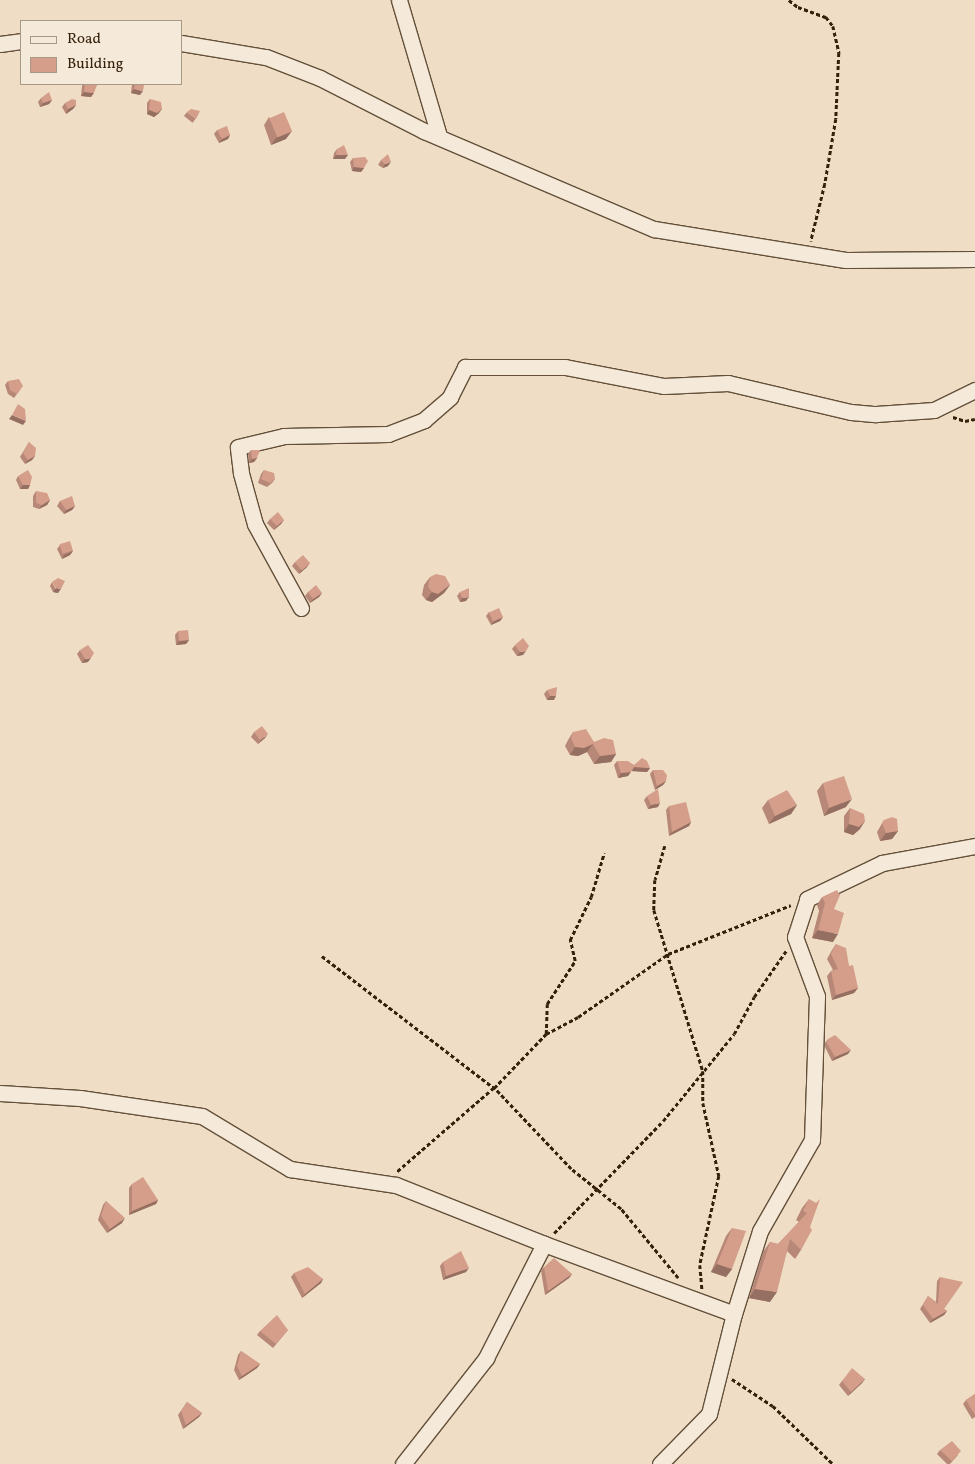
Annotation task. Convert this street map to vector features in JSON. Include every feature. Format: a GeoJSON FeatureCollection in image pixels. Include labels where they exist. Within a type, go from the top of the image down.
{"type":"FeatureCollection","features":[{"type":"Feature","properties":{"kind":"street"},"geometry":{"type":"LineString","coordinates":[[399,0],[439,136]]}},
{"type":"Feature","properties":{"kind":"street"},"geometry":{"type":"LineString","coordinates":[[0,44],[20,41]]}},
{"type":"Feature","properties":{"kind":"street"},"geometry":{"type":"LineString","coordinates":[[182,43],[266,57],[320,78],[439,136],[654,229],[846,260],[975,259]]}},
{"type":"Feature","properties":{"kind":"street"},"geometry":{"type":"LineString","coordinates":[[301,608],[255,524],[240,472],[238,447],[284,436],[388,434],[424,420],[450,397],[465,367],[565,367],[664,386],[728,383],[850,412],[876,414],[934,410],[975,390]]}},
{"type":"Feature","properties":{"kind":"street"},"geometry":{"type":"LineString","coordinates":[[660,1464],[709,1414],[734,1314],[760,1231],[812,1140],[817,996],[795,937],[807,899],[882,863],[975,846]]}},
{"type":"Feature","properties":{"kind":"street"},"geometry":{"type":"LineString","coordinates":[[0,1093],[80,1098],[202,1116],[290,1169],[396,1185],[544,1244],[734,1314]]}},
{"type":"Feature","properties":{"kind":"street"},"geometry":{"type":"LineString","coordinates":[[403,1464],[486,1358],[544,1244]]}},
{"type":"Feature","properties":{"kind":"path"},"geometry":{"type":"LineString","coordinates":[[789,0],[826,17],[833,26],[839,53],[836,118],[825,184],[808,254]]}},
{"type":"Feature","properties":{"kind":"path"},"geometry":{"type":"LineString","coordinates":[[665,846],[655,880],[654,910],[703,1071],[703,1103],[719,1176],[700,1265],[697,1300]]}},
{"type":"Feature","properties":{"kind":"path"},"geometry":{"type":"LineString","coordinates":[[546,1034],[547,1004],[575,961],[570,940],[591,897],[604,853]]}},
{"type":"Feature","properties":{"kind":"path"},"geometry":{"type":"LineString","coordinates":[[384,1183],[494,1088],[546,1034],[578,1016],[668,954],[807,899]]}},
{"type":"Feature","properties":{"kind":"path"},"geometry":{"type":"LineString","coordinates":[[544,1244],[596,1188],[633,1155],[734,1034],[754,997],[795,937]]}},
{"type":"Feature","properties":{"kind":"path"},"geometry":{"type":"LineString","coordinates":[[322,956],[494,1088],[571,1169],[621,1209],[697,1300]]}},
{"type":"Feature","properties":{"kind":"path"},"geometry":{"type":"LineString","coordinates":[[719,1375],[732,1379],[773,1406],[833,1464]]}},
{"type":"Feature","properties":{"kind":"building"},"geometry":{"type":"Polygon","coordinates":[[[85,85],[97,85],[94,93],[84,92],[85,85]]]}},
{"type":"Feature","properties":{"kind":"building"},"geometry":{"type":"Polygon","coordinates":[[[135,85],[144,85],[143,91],[134,89],[135,85]]]}},
{"type":"Feature","properties":{"kind":"building"},"geometry":{"type":"Polygon","coordinates":[[[49,92],[52,100],[43,103],[41,98],[49,92]]]}},
{"type":"Feature","properties":{"kind":"building"},"geometry":{"type":"Polygon","coordinates":[[[72,99],[76,100],[76,105],[68,109],[65,103],[72,99]]]}},
{"type":"Feature","properties":{"kind":"building"},"geometry":{"type":"Polygon","coordinates":[[[150,99],[161,102],[162,109],[157,113],[149,110],[150,99]]]}},
{"type":"Feature","properties":{"kind":"building"},"geometry":{"type":"Polygon","coordinates":[[[191,109],[200,111],[196,119],[187,112],[191,109]]]}},
{"type":"Feature","properties":{"kind":"building"},"geometry":{"type":"Polygon","coordinates":[[[284,112],[292,131],[277,138],[269,118],[284,112]]]}},
{"type":"Feature","properties":{"kind":"building"},"geometry":{"type":"Polygon","coordinates":[[[227,126],[230,135],[222,139],[217,130],[227,126]]]}},
{"type":"Feature","properties":{"kind":"building"},"geometry":{"type":"Polygon","coordinates":[[[344,145],[348,155],[336,155],[337,149],[344,145]]]}},
{"type":"Feature","properties":{"kind":"building"},"geometry":{"type":"Polygon","coordinates":[[[388,154],[391,162],[385,164],[381,160],[388,154]]]}},
{"type":"Feature","properties":{"kind":"building"},"geometry":{"type":"Polygon","coordinates":[[[365,157],[368,161],[364,168],[354,167],[353,158],[365,157]]]}},
{"type":"Feature","properties":{"kind":"building"},"geometry":{"type":"Polygon","coordinates":[[[19,379],[23,386],[17,394],[10,390],[8,381],[19,379]]]}},
{"type":"Feature","properties":{"kind":"building"},"geometry":{"type":"Polygon","coordinates":[[[18,404],[25,409],[26,421],[12,415],[18,404]]]}},
{"type":"Feature","properties":{"kind":"building"},"geometry":{"type":"Polygon","coordinates":[[[29,442],[36,448],[35,456],[28,460],[23,453],[29,442]]]}},
{"type":"Feature","properties":{"kind":"building"},"geometry":{"type":"Polygon","coordinates":[[[251,450],[260,450],[257,458],[252,459],[251,450]]]}},
{"type":"Feature","properties":{"kind":"building"},"geometry":{"type":"Polygon","coordinates":[[[28,470],[32,477],[30,485],[23,485],[18,476],[28,470]]]}},
{"type":"Feature","properties":{"kind":"building"},"geometry":{"type":"Polygon","coordinates":[[[264,470],[274,473],[275,479],[270,483],[261,479],[264,470]]]}},
{"type":"Feature","properties":{"kind":"building"},"geometry":{"type":"Polygon","coordinates":[[[36,491],[47,493],[50,500],[42,505],[36,503],[36,491]]]}},
{"type":"Feature","properties":{"kind":"building"},"geometry":{"type":"Polygon","coordinates":[[[72,496],[75,506],[66,510],[60,501],[72,496]]]}},
{"type":"Feature","properties":{"kind":"building"},"geometry":{"type":"Polygon","coordinates":[[[278,512],[284,520],[277,526],[270,519],[278,512]]]}},
{"type":"Feature","properties":{"kind":"building"},"geometry":{"type":"Polygon","coordinates":[[[70,541],[73,551],[62,554],[59,544],[70,541]]]}},
{"type":"Feature","properties":{"kind":"building"},"geometry":{"type":"Polygon","coordinates":[[[303,555],[310,563],[302,571],[295,562],[303,555]]]}},
{"type":"Feature","properties":{"kind":"building"},"geometry":{"type":"Polygon","coordinates":[[[436,574],[445,576],[450,585],[438,594],[432,592],[428,587],[430,577],[436,574]]]}},
{"type":"Feature","properties":{"kind":"building"},"geometry":{"type":"Polygon","coordinates":[[[58,578],[65,581],[61,589],[56,588],[52,582],[58,578]]]}},
{"type":"Feature","properties":{"kind":"building"},"geometry":{"type":"Polygon","coordinates":[[[316,585],[322,593],[313,599],[308,592],[316,585]]]}},
{"type":"Feature","properties":{"kind":"building"},"geometry":{"type":"Polygon","coordinates":[[[469,588],[469,597],[462,598],[460,592],[469,588]]]}},
{"type":"Feature","properties":{"kind":"building"},"geometry":{"type":"Polygon","coordinates":[[[499,608],[503,617],[493,622],[489,612],[499,608]]]}},
{"type":"Feature","properties":{"kind":"building"},"geometry":{"type":"Polygon","coordinates":[[[188,630],[189,640],[179,641],[178,631],[188,630]]]}},
{"type":"Feature","properties":{"kind":"building"},"geometry":{"type":"Polygon","coordinates":[[[523,638],[529,646],[526,651],[520,652],[515,645],[523,638]]]}},
{"type":"Feature","properties":{"kind":"building"},"geometry":{"type":"Polygon","coordinates":[[[88,645],[94,653],[91,658],[85,659],[80,650],[88,645]]]}},
{"type":"Feature","properties":{"kind":"building"},"geometry":{"type":"Polygon","coordinates":[[[557,687],[556,696],[550,696],[547,690],[557,687]]]}},
{"type":"Feature","properties":{"kind":"building"},"geometry":{"type":"Polygon","coordinates":[[[262,726],[268,734],[260,740],[254,732],[262,726]]]}},
{"type":"Feature","properties":{"kind":"building"},"geometry":{"type":"Polygon","coordinates":[[[586,729],[594,742],[604,738],[613,740],[616,754],[600,756],[593,744],[584,748],[575,747],[571,738],[573,732],[586,729]]]}},
{"type":"Feature","properties":{"kind":"building"},"geometry":{"type":"Polygon","coordinates":[[[642,758],[647,761],[650,768],[634,767],[631,772],[621,773],[617,761],[628,761],[634,765],[642,758]]]}},
{"type":"Feature","properties":{"kind":"building"},"geometry":{"type":"Polygon","coordinates":[[[653,770],[663,770],[667,775],[666,781],[657,786],[653,770]]]}},
{"type":"Feature","properties":{"kind":"building"},"geometry":{"type":"Polygon","coordinates":[[[844,776],[852,799],[829,808],[823,783],[844,776]]]}},
{"type":"Feature","properties":{"kind":"building"},"geometry":{"type":"Polygon","coordinates":[[[658,789],[660,803],[651,805],[647,796],[658,789]]]}},
{"type":"Feature","properties":{"kind":"building"},"geometry":{"type":"Polygon","coordinates":[[[787,790],[797,805],[775,816],[768,800],[787,790]]]}},
{"type":"Feature","properties":{"kind":"building"},"geometry":{"type":"Polygon","coordinates":[[[686,802],[691,822],[672,832],[669,806],[686,802]]]}},
{"type":"Feature","properties":{"kind":"building"},"geometry":{"type":"Polygon","coordinates":[[[850,808],[864,814],[865,821],[859,827],[849,824],[850,808]]]}},
{"type":"Feature","properties":{"kind":"building"},"geometry":{"type":"Polygon","coordinates":[[[892,817],[897,819],[898,831],[886,833],[882,823],[884,820],[892,817]]]}},
{"type":"Feature","properties":{"kind":"building"},"geometry":{"type":"Polygon","coordinates":[[[837,890],[840,895],[834,909],[844,913],[838,934],[818,930],[825,903],[822,897],[837,890]]]}},
{"type":"Feature","properties":{"kind":"building"},"geometry":{"type":"Polygon","coordinates":[[[836,944],[846,948],[849,966],[853,965],[858,988],[836,995],[831,971],[838,969],[831,954],[836,944]]]}},
{"type":"Feature","properties":{"kind":"building"},"geometry":{"type":"Polygon","coordinates":[[[835,1035],[851,1050],[835,1057],[827,1043],[828,1039],[835,1035]]]}},
{"type":"Feature","properties":{"kind":"building"},"geometry":{"type":"Polygon","coordinates":[[[143,1177],[158,1200],[132,1211],[132,1184],[143,1177]]]}},
{"type":"Feature","properties":{"kind":"building"},"geometry":{"type":"Polygon","coordinates":[[[809,1199],[816,1203],[820,1199],[810,1227],[812,1230],[801,1250],[790,1239],[777,1292],[755,1289],[770,1242],[778,1244],[807,1213],[803,1211],[809,1199]]]}},
{"type":"Feature","properties":{"kind":"building"},"geometry":{"type":"Polygon","coordinates":[[[106,1201],[125,1218],[110,1229],[101,1216],[106,1201]]]}},
{"type":"Feature","properties":{"kind":"building"},"geometry":{"type":"Polygon","coordinates":[[[732,1228],[746,1231],[732,1269],[717,1264],[732,1228]]]}},
{"type":"Feature","properties":{"kind":"building"},"geometry":{"type":"Polygon","coordinates":[[[461,1251],[469,1268],[446,1276],[443,1262],[461,1251]]]}},
{"type":"Feature","properties":{"kind":"building"},"geometry":{"type":"Polygon","coordinates":[[[554,1258],[572,1274],[548,1291],[544,1267],[554,1258]]]}},
{"type":"Feature","properties":{"kind":"building"},"geometry":{"type":"Polygon","coordinates":[[[308,1267],[323,1279],[305,1294],[294,1273],[308,1267]]]}},
{"type":"Feature","properties":{"kind":"building"},"geometry":{"type":"Polygon","coordinates":[[[940,1277],[963,1282],[944,1309],[947,1311],[933,1319],[923,1305],[928,1296],[938,1304],[940,1277]]]}},
{"type":"Feature","properties":{"kind":"building"},"geometry":{"type":"Polygon","coordinates":[[[277,1315],[288,1330],[276,1344],[260,1331],[277,1315]]]}},
{"type":"Feature","properties":{"kind":"building"},"geometry":{"type":"Polygon","coordinates":[[[241,1351],[260,1364],[242,1376],[237,1366],[241,1351]]]}},
{"type":"Feature","properties":{"kind":"building"},"geometry":{"type":"Polygon","coordinates":[[[852,1368],[865,1379],[851,1392],[842,1381],[852,1368]]]}},
{"type":"Feature","properties":{"kind":"building"},"geometry":{"type":"Polygon","coordinates":[[[975,1394],[975,1415],[966,1400],[975,1394]]]}},
{"type":"Feature","properties":{"kind":"building"},"geometry":{"type":"Polygon","coordinates":[[[187,1402],[202,1413],[186,1425],[181,1411],[187,1402]]]}},
{"type":"Feature","properties":{"kind":"building"},"geometry":{"type":"Polygon","coordinates":[[[952,1441],[961,1451],[952,1461],[940,1450],[952,1441]]]}}]}
